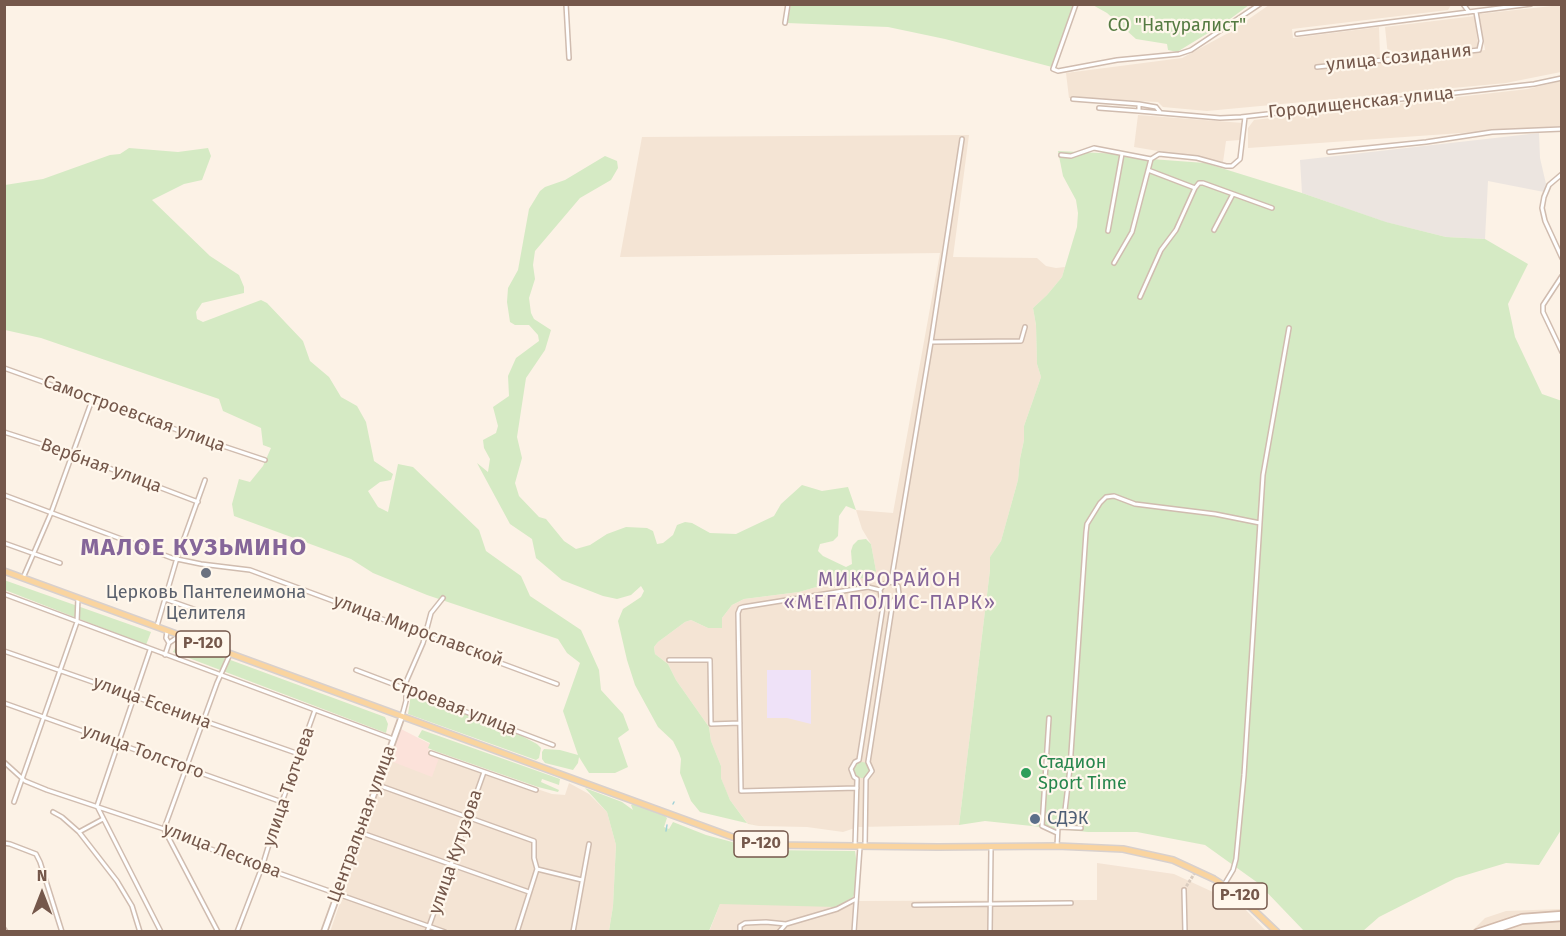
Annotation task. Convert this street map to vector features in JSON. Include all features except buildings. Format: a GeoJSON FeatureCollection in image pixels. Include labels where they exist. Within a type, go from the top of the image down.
{"type":"FeatureCollection","features":[{"type":"Feature","properties":{"kind":"main road","name":"Р-120"},"geometry":{"type":"LineString","coordinates":[[4,571],[738,839],[759,844],[1057,846],[1123,849],[1153,855],[1189,867],[1224,885],[1249,904],[1277,932]]}},
{"type":"Feature","properties":{"kind":"street"},"geometry":{"type":"LineString","coordinates":[[566,4],[569,58]]}},
{"type":"Feature","properties":{"kind":"street"},"geometry":{"type":"LineString","coordinates":[[785,23],[788,4]]}},
{"type":"Feature","properties":{"kind":"street"},"geometry":{"type":"LineString","coordinates":[[1076,4],[1053,69],[1061,71],[1117,60],[1179,54],[1191,50],[1260,4]]}},
{"type":"Feature","properties":{"kind":"street"},"geometry":{"type":"LineString","coordinates":[[1463,4],[1470,13]]}},
{"type":"Feature","properties":{"kind":"street"},"geometry":{"type":"LineString","coordinates":[[1297,34],[1531,4]]}},
{"type":"Feature","properties":{"kind":"street","name":"улица Созидания"},"geometry":{"type":"LineString","coordinates":[[1317,67],[1479,50],[1481,41],[1476,12]]}},
{"type":"Feature","properties":{"kind":"street","name":"Городищенская улица"},"geometry":{"type":"LineString","coordinates":[[1099,108],[1220,118],[1245,117],[1534,84],[1562,78]]}},
{"type":"Feature","properties":{"kind":"street","name":"Городищенская улица"},"geometry":{"type":"LineString","coordinates":[[1073,99],[1153,106],[1160,112]]}},
{"type":"Feature","properties":{"kind":"street"},"geometry":{"type":"LineString","coordinates":[[1139,104],[1139,111]]}},
{"type":"Feature","properties":{"kind":"street"},"geometry":{"type":"LineString","coordinates":[[1114,263],[1132,232],[1151,159],[1159,154],[1197,158],[1230,167],[1240,159],[1245,117]]}},
{"type":"Feature","properties":{"kind":"street"},"geometry":{"type":"LineString","coordinates":[[1329,152],[1426,142],[1492,132],[1562,129]]}},
{"type":"Feature","properties":{"kind":"street"},"geometry":{"type":"LineString","coordinates":[[891,582],[962,139]]}},
{"type":"Feature","properties":{"kind":"street"},"geometry":{"type":"LineString","coordinates":[[1061,155],[1071,156],[1094,148],[1151,159]]}},
{"type":"Feature","properties":{"kind":"street"},"geometry":{"type":"LineString","coordinates":[[1108,231],[1122,153]]}},
{"type":"Feature","properties":{"kind":"street"},"geometry":{"type":"LineString","coordinates":[[1148,170],[1195,188]]}},
{"type":"Feature","properties":{"kind":"street"},"geometry":{"type":"LineString","coordinates":[[1562,174],[1544,196],[1542,208],[1545,221],[1562,258]]}},
{"type":"Feature","properties":{"kind":"street"},"geometry":{"type":"LineString","coordinates":[[1140,297],[1161,250],[1176,230],[1199,183],[1272,207]]}},
{"type":"Feature","properties":{"kind":"street"},"geometry":{"type":"LineString","coordinates":[[1214,230],[1233,194]]}},
{"type":"Feature","properties":{"kind":"street"},"geometry":{"type":"LineString","coordinates":[[1562,276],[1544,305],[1543,312],[1562,352]]}},
{"type":"Feature","properties":{"kind":"street"},"geometry":{"type":"LineString","coordinates":[[931,342],[1021,341],[1025,327]]}},
{"type":"Feature","properties":{"kind":"street"},"geometry":{"type":"LineString","coordinates":[[1224,885],[1233,870],[1236,859],[1244,775],[1263,475],[1289,328]]}},
{"type":"Feature","properties":{"kind":"street","name":"Самостроевская улица"},"geometry":{"type":"LineString","coordinates":[[4,368],[265,460]]}},
{"type":"Feature","properties":{"kind":"street"},"geometry":{"type":"LineString","coordinates":[[24,578],[51,513],[92,399]]}},
{"type":"Feature","properties":{"kind":"street","name":"Вербная улица"},"geometry":{"type":"LineString","coordinates":[[4,432],[72,454],[198,502]]}},
{"type":"Feature","properties":{"kind":"street"},"geometry":{"type":"LineString","coordinates":[[157,628],[177,558],[205,480]]}},
{"type":"Feature","properties":{"kind":"street","name":"улица Мирославской"},"geometry":{"type":"LineString","coordinates":[[4,495],[153,552],[201,564],[250,570],[557,684]]}},
{"type":"Feature","properties":{"kind":"street"},"geometry":{"type":"LineString","coordinates":[[1063,827],[1079,651],[1086,532],[1087,524],[1100,503],[1106,497],[1114,496],[1135,504],[1215,514],[1260,523]]}},
{"type":"Feature","properties":{"kind":"street"},"geometry":{"type":"LineString","coordinates":[[4,543],[60,562]]}},
{"type":"Feature","properties":{"kind":"street"},"geometry":{"type":"LineString","coordinates":[[854,932],[866,779],[872,771],[868,762],[893,601],[898,597],[900,591],[898,586],[891,582],[884,584],[880,590],[884,600],[859,760],[852,765],[851,769],[857,779],[860,846]]}},
{"type":"Feature","properties":{"kind":"street"},"geometry":{"type":"LineString","coordinates":[[856,788],[741,791],[738,613],[740,608],[868,587],[880,590]]}},
{"type":"Feature","properties":{"kind":"street"},"geometry":{"type":"LineString","coordinates":[[4,594],[393,739]]}},
{"type":"Feature","properties":{"kind":"street"},"geometry":{"type":"LineString","coordinates":[[14,802],[77,622],[78,598]]}},
{"type":"Feature","properties":{"kind":"street"},"geometry":{"type":"LineString","coordinates":[[402,716],[406,701],[406,682],[423,643],[431,613],[443,598]]}},
{"type":"Feature","properties":{"kind":"street"},"geometry":{"type":"LineString","coordinates":[[165,599],[199,611]]}},
{"type":"Feature","properties":{"kind":"street"},"geometry":{"type":"LineString","coordinates":[[884,600],[893,601]]}},
{"type":"Feature","properties":{"kind":"street"},"geometry":{"type":"LineString","coordinates":[[167,632],[166,638],[169,643]]}},
{"type":"Feature","properties":{"kind":"street"},"geometry":{"type":"LineString","coordinates":[[165,655],[169,643],[179,636]]}},
{"type":"Feature","properties":{"kind":"street"},"geometry":{"type":"LineString","coordinates":[[150,650],[97,806],[161,932]]}},
{"type":"Feature","properties":{"kind":"street","name":"улица Есенина"},"geometry":{"type":"LineString","coordinates":[[4,651],[299,754]]}},
{"type":"Feature","properties":{"kind":"street"},"geometry":{"type":"LineString","coordinates":[[218,932],[164,829],[188,768],[216,683],[222,675],[230,654]]}},
{"type":"Feature","properties":{"kind":"street"},"geometry":{"type":"LineString","coordinates":[[669,660],[710,660],[711,724],[740,723]]}},
{"type":"Feature","properties":{"kind":"street","name":"Строевая улица"},"geometry":{"type":"LineString","coordinates":[[356,670],[553,745]]}},
{"type":"Feature","properties":{"kind":"street","name":"улица Толстого"},"geometry":{"type":"LineString","coordinates":[[4,703],[282,802]]}},
{"type":"Feature","properties":{"kind":"street","name":"улица Тютчева"},"geometry":{"type":"LineString","coordinates":[[237,932],[262,867],[282,802],[315,710]]}},
{"type":"Feature","properties":{"kind":"street","name":"Центральная улица"},"geometry":{"type":"LineString","coordinates":[[324,932],[402,716]]}},
{"type":"Feature","properties":{"kind":"street"},"geometry":{"type":"LineString","coordinates":[[1049,718],[1042,826],[1057,833]]}},
{"type":"Feature","properties":{"kind":"street"},"geometry":{"type":"LineString","coordinates":[[431,753],[536,790]]}},
{"type":"Feature","properties":{"kind":"street"},"geometry":{"type":"LineString","coordinates":[[859,760],[868,762]]}},
{"type":"Feature","properties":{"kind":"street","name":"улица Лескова"},"geometry":{"type":"LineString","coordinates":[[4,762],[21,778],[47,790],[164,829],[182,838],[445,932]]}},
{"type":"Feature","properties":{"kind":"street","name":"улица Кутузова"},"geometry":{"type":"LineString","coordinates":[[427,932],[484,772]]}},
{"type":"Feature","properties":{"kind":"street"},"geometry":{"type":"LineString","coordinates":[[857,779],[866,779]]}},
{"type":"Feature","properties":{"kind":"street"},"geometry":{"type":"LineString","coordinates":[[376,785],[534,841],[534,858],[537,869],[517,932]]}},
{"type":"Feature","properties":{"kind":"street"},"geometry":{"type":"LineString","coordinates":[[53,812],[80,832],[117,881],[132,906],[140,932]]}},
{"type":"Feature","properties":{"kind":"street"},"geometry":{"type":"LineString","coordinates":[[80,832],[103,819]]}},
{"type":"Feature","properties":{"kind":"street"},"geometry":{"type":"LineString","coordinates":[[1057,846],[1058,827],[1081,828]]}},
{"type":"Feature","properties":{"kind":"street"},"geometry":{"type":"LineString","coordinates":[[359,832],[530,892]]}},
{"type":"Feature","properties":{"kind":"street"},"geometry":{"type":"LineString","coordinates":[[4,843],[36,854],[62,932]]}},
{"type":"Feature","properties":{"kind":"street"},"geometry":{"type":"LineString","coordinates":[[573,932],[589,844]]}},
{"type":"Feature","properties":{"kind":"street"},"geometry":{"type":"LineString","coordinates":[[990,932],[991,846]]}},
{"type":"Feature","properties":{"kind":"street"},"geometry":{"type":"LineString","coordinates":[[537,869],[582,880]]}},
{"type":"Feature","properties":{"kind":"street"},"geometry":{"type":"LineString","coordinates":[[1184,890],[1185,932]]}},
{"type":"Feature","properties":{"kind":"street"},"geometry":{"type":"LineString","coordinates":[[740,932],[740,926],[745,922],[786,924],[837,909],[856,899]]}},
{"type":"Feature","properties":{"kind":"street"},"geometry":{"type":"LineString","coordinates":[[914,905],[1071,903]]}},
{"type":"Feature","properties":{"kind":"street"},"geometry":{"type":"LineString","coordinates":[[1477,932],[1522,917],[1562,916]]}},
{"type":"Feature","properties":{"kind":"street"},"geometry":{"type":"LineString","coordinates":[[1489,932],[1522,921],[1562,916]]}},
{"type":"Feature","properties":{"kind":"street"},"geometry":{"type":"LineString","coordinates":[[779,932],[786,924]]}},
{"type":"Feature","properties":{"kind":"shaded area"},"geometry":{"type":"Polygon","coordinates":[[[1269,5],[1451,5],[1448,10],[1292,29],[1293,38],[1379,27],[1380,57],[1321,69],[1485,50],[1479,14],[1561,5],[1561,72],[1506,83],[1207,111],[1163,107],[1158,102],[1069,98],[1066,73],[1182,58],[1230,32],[1269,5]]]}},
{"type":"Feature","properties":{"kind":"shaded area"},"geometry":{"type":"Polygon","coordinates":[[[1475,16],[1478,47],[1388,56],[1385,27],[1475,16]]]}},
{"type":"Feature","properties":{"kind":"shaded area"},"geometry":{"type":"Polygon","coordinates":[[[1561,81],[1561,126],[1248,148],[1248,128],[1254,120],[1528,89],[1561,81]]]}},
{"type":"Feature","properties":{"kind":"shaded area"},"geometry":{"type":"Polygon","coordinates":[[[1138,115],[1243,123],[1240,140],[1226,141],[1223,162],[1134,147],[1138,115]]]}},
{"type":"Feature","properties":{"kind":"shaded area"},"geometry":{"type":"Polygon","coordinates":[[[1539,133],[1540,158],[1546,184],[1544,192],[1488,181],[1485,239],[1446,237],[1385,222],[1302,193],[1300,160],[1539,133]]]}},
{"type":"Feature","properties":{"kind":"shaded area"},"geometry":{"type":"Polygon","coordinates":[[[969,135],[953,257],[1037,258],[1046,266],[1065,267],[1062,277],[1033,308],[1037,364],[1041,377],[1024,426],[1018,480],[1001,541],[990,557],[959,825],[858,827],[843,832],[807,827],[748,824],[726,791],[709,727],[676,680],[668,664],[655,654],[654,647],[685,622],[691,620],[708,628],[722,618],[732,605],[744,599],[799,592],[820,586],[844,586],[852,579],[873,576],[876,571],[871,544],[862,529],[856,510],[893,513],[940,253],[620,257],[642,137],[969,135]]]}},
{"type":"Feature","properties":{"kind":"shaded area"},"geometry":{"type":"Polygon","coordinates":[[[767,670],[811,670],[811,724],[787,718],[767,718],[767,670]]]}},
{"type":"Feature","properties":{"kind":"shaded area"},"geometry":{"type":"Polygon","coordinates":[[[401,729],[430,744],[428,754],[439,758],[432,777],[388,760],[401,729]]]}},
{"type":"Feature","properties":{"kind":"shaded area"},"geometry":{"type":"Polygon","coordinates":[[[395,741],[552,794],[565,795],[569,783],[589,794],[607,812],[616,845],[613,906],[609,931],[330,932],[395,741]]]}},
{"type":"Feature","properties":{"kind":"shaded area"},"geometry":{"type":"Polygon","coordinates":[[[1097,863],[1174,874],[1241,905],[1266,931],[857,932],[859,901],[1097,900],[1097,863]]]}},
{"type":"Feature","properties":{"kind":"shaded area"},"geometry":{"type":"Polygon","coordinates":[[[720,904],[854,904],[852,931],[709,932],[720,904]]]}},
{"type":"Feature","properties":{"kind":"shaded area"},"geometry":{"type":"Polygon","coordinates":[[[1561,909],[1561,931],[1471,932],[1485,918],[1506,911],[1561,909]]]}},
{"type":"Feature","properties":{"kind":"green space"},"geometry":{"type":"Polygon","coordinates":[[[791,4],[1074,5],[1052,67],[945,39],[888,27],[787,23],[791,4]]]}},
{"type":"Feature","properties":{"kind":"green space","name":"СО \"Натуралист\""},"geometry":{"type":"Polygon","coordinates":[[[1091,4],[1249,5],[1177,52],[1168,50],[1167,44],[1136,39],[1107,13],[1091,4]]]}},
{"type":"Feature","properties":{"kind":"green space"},"geometry":{"type":"Polygon","coordinates":[[[129,148],[178,152],[208,148],[211,156],[202,180],[184,184],[152,200],[210,256],[239,275],[244,287],[244,293],[202,303],[196,312],[197,319],[203,322],[261,300],[267,303],[303,341],[310,361],[329,377],[341,397],[357,406],[366,422],[374,461],[393,474],[391,480],[380,482],[368,491],[378,507],[388,512],[398,464],[413,467],[479,530],[486,551],[521,576],[530,596],[581,630],[599,670],[601,690],[623,714],[629,730],[618,738],[628,767],[615,773],[589,773],[579,757],[573,770],[545,763],[542,759],[544,749],[578,755],[563,711],[580,663],[567,653],[558,639],[427,595],[373,573],[351,559],[234,516],[232,504],[239,479],[250,482],[263,466],[271,448],[263,445],[261,428],[223,411],[219,399],[41,338],[5,330],[5,185],[43,179],[110,155],[120,154],[129,148]]]}},
{"type":"Feature","properties":{"kind":"green space"},"geometry":{"type":"Polygon","coordinates":[[[1058,151],[1122,154],[1151,159],[1205,163],[1386,222],[1446,237],[1485,239],[1528,264],[1508,304],[1515,337],[1542,394],[1562,401],[1561,830],[1539,865],[1506,863],[1456,878],[1379,917],[1363,931],[1304,931],[1258,883],[1205,845],[1137,832],[1088,832],[985,821],[959,825],[990,557],[1001,541],[1018,480],[1024,426],[1041,377],[1037,364],[1033,308],[1062,277],[1077,227],[1076,200],[1063,176],[1058,151]]]}},
{"type":"Feature","properties":{"kind":"green space"},"geometry":{"type":"Polygon","coordinates":[[[605,156],[617,161],[618,168],[611,180],[580,198],[535,251],[533,265],[535,279],[529,298],[531,313],[534,319],[551,330],[545,350],[526,378],[517,437],[522,458],[515,483],[519,496],[539,517],[546,519],[564,541],[576,549],[590,545],[607,534],[626,527],[647,528],[653,531],[657,544],[663,543],[673,535],[677,525],[685,522],[692,523],[710,533],[736,534],[774,516],[781,504],[802,485],[822,491],[848,487],[856,510],[846,506],[839,516],[838,536],[833,541],[820,544],[818,551],[823,556],[846,567],[852,564],[851,551],[858,540],[866,539],[871,544],[876,571],[873,577],[852,579],[844,586],[820,586],[799,592],[744,599],[732,605],[722,618],[722,628],[708,628],[691,620],[685,622],[654,647],[655,654],[668,664],[676,680],[709,727],[711,741],[721,766],[721,778],[730,800],[747,823],[759,826],[700,812],[691,801],[680,773],[679,753],[673,741],[658,727],[635,685],[627,660],[618,621],[623,609],[641,597],[644,591],[641,586],[631,595],[617,599],[562,580],[536,558],[532,539],[510,524],[477,463],[488,472],[490,459],[484,448],[483,440],[496,433],[498,426],[493,407],[509,396],[508,376],[516,358],[539,341],[538,335],[529,325],[515,325],[510,322],[507,302],[508,288],[518,270],[529,209],[545,187],[565,180],[605,156]]]}},
{"type":"Feature","properties":{"kind":"green space"},"geometry":{"type":"Polygon","coordinates":[[[4,580],[151,632],[146,645],[5,590],[4,580]]]}},
{"type":"Feature","properties":{"kind":"green space"},"geometry":{"type":"Polygon","coordinates":[[[179,641],[385,717],[388,724],[386,733],[173,652],[179,641]]]}},
{"type":"Feature","properties":{"kind":"green space"},"geometry":{"type":"Polygon","coordinates":[[[409,690],[505,727],[537,744],[541,748],[539,758],[536,760],[408,714],[409,690]]]}},
{"type":"Feature","properties":{"kind":"green space"},"geometry":{"type":"Polygon","coordinates":[[[422,730],[560,779],[559,785],[542,779],[541,782],[559,790],[558,792],[538,787],[428,748],[430,743],[418,737],[422,730]]]}},
{"type":"Feature","properties":{"kind":"green space"},"geometry":{"type":"Polygon","coordinates":[[[862,762],[868,764],[870,770],[868,776],[862,778],[856,776],[854,770],[856,764],[862,762]]]}},
{"type":"Feature","properties":{"kind":"green space"},"geometry":{"type":"Polygon","coordinates":[[[585,788],[622,802],[633,810],[631,805],[633,804],[665,816],[667,818],[664,827],[669,829],[673,822],[706,835],[762,850],[855,851],[856,889],[853,897],[836,907],[720,904],[709,931],[609,931],[613,906],[616,845],[607,812],[585,788]]]}},
{"type":"Feature","properties":{"kind":"waterway"},"geometry":{"type":"LineString","coordinates":[[666,831],[667,825]]}},
{"type":"Feature","properties":{"kind":"tunnel"},"geometry":{"type":"LineString","coordinates":[[1184,890],[1196,871]]}},
{"type":"Feature","properties":{"kind":"place","name":"Церковь Пантелеимона Целителя"},"geometry":{"type":"Point","coordinates":[206,573]}},
{"type":"Feature","properties":{"kind":"place","name":"Стадион Sport Time"},"geometry":{"type":"Point","coordinates":[1026,773]}},
{"type":"Feature","properties":{"kind":"place","name":"СДЭК"},"geometry":{"type":"Point","coordinates":[1035,819]}},
{"type":"Feature","properties":{"kind":"district","name":"МАЛОЕ КУЗЬМИНО"},"geometry":{"type":"Point","coordinates":[194,548]}},
{"type":"Feature","properties":{"kind":"district","name":"МИКРОРАЙОН «МЕГАПОЛИС-ПАРК»"},"geometry":{"type":"Point","coordinates":[890,592]}}]}
